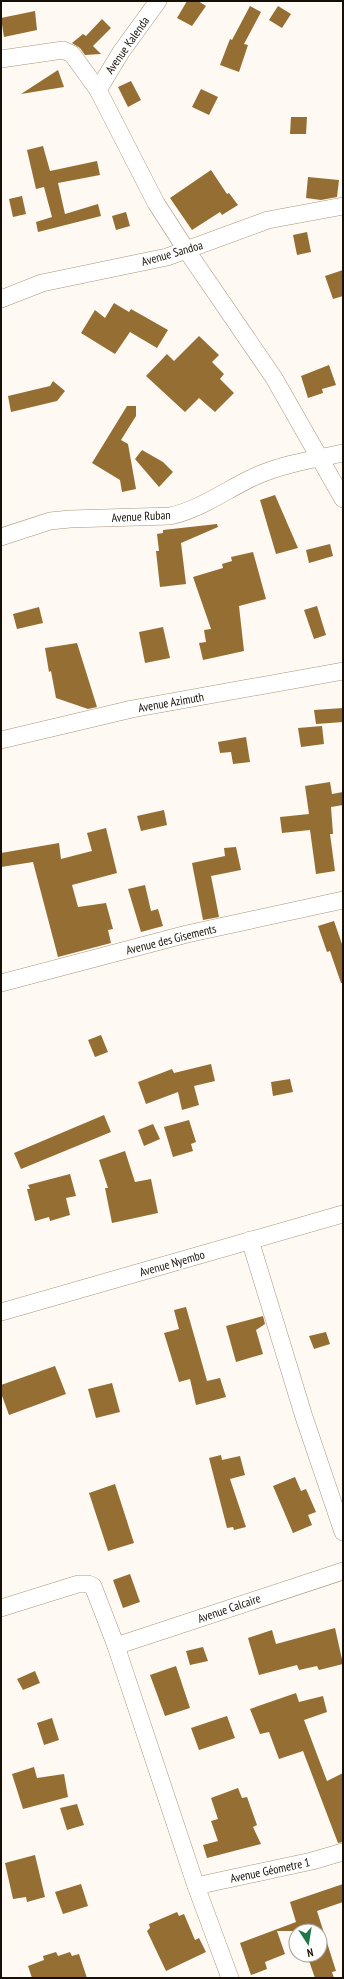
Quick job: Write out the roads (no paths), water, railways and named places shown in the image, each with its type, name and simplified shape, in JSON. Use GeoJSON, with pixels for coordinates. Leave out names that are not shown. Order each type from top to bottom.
{"type":"FeatureCollection","features":[{"type":"Feature","properties":{"kind":"street","name":"Avenue Kalenda"},"geometry":{"type":"LineString","coordinates":[[98,90],[121,52],[158,1]]}},
{"type":"Feature","properties":{"kind":"street"},"geometry":{"type":"LineString","coordinates":[[1,59],[68,50],[72,54],[98,90],[156,203],[274,378],[343,499]]}},
{"type":"Feature","properties":{"kind":"street","name":"Avenue Sandoa"},"geometry":{"type":"LineString","coordinates":[[1,299],[42,283],[167,257],[187,251],[268,220],[343,206]]}},
{"type":"Feature","properties":{"kind":"street","name":"Avenue Ruban"},"geometry":{"type":"LineString","coordinates":[[1,537],[50,521],[163,516],[186,513],[200,507],[258,475],[343,453]]}},
{"type":"Feature","properties":{"kind":"street","name":"Avenue Azimuth"},"geometry":{"type":"LineString","coordinates":[[1,740],[132,709],[343,670]]}},
{"type":"Feature","properties":{"kind":"street","name":"Avenue des Gisements"},"geometry":{"type":"LineString","coordinates":[[1,983],[187,934],[343,900]]}},
{"type":"Feature","properties":{"kind":"street","name":"Avenue Nyembo"},"geometry":{"type":"LineString","coordinates":[[1,1312],[343,1214]]}},
{"type":"Feature","properties":{"kind":"street"},"geometry":{"type":"LineString","coordinates":[[250,1240],[304,1417],[343,1532]]}},
{"type":"Feature","properties":{"kind":"street","name":"Avenue Calcaire"},"geometry":{"type":"LineString","coordinates":[[116,1646],[343,1571]]}},
{"type":"Feature","properties":{"kind":"street"},"geometry":{"type":"LineString","coordinates":[[1,1608],[66,1587],[88,1584],[93,1586],[116,1646],[196,1886],[230,1978]]}},
{"type":"Feature","properties":{"kind":"street","name":"Avenue Géometre 1"},"geometry":{"type":"LineString","coordinates":[[196,1886],[312,1861],[343,1852]]}}]}
